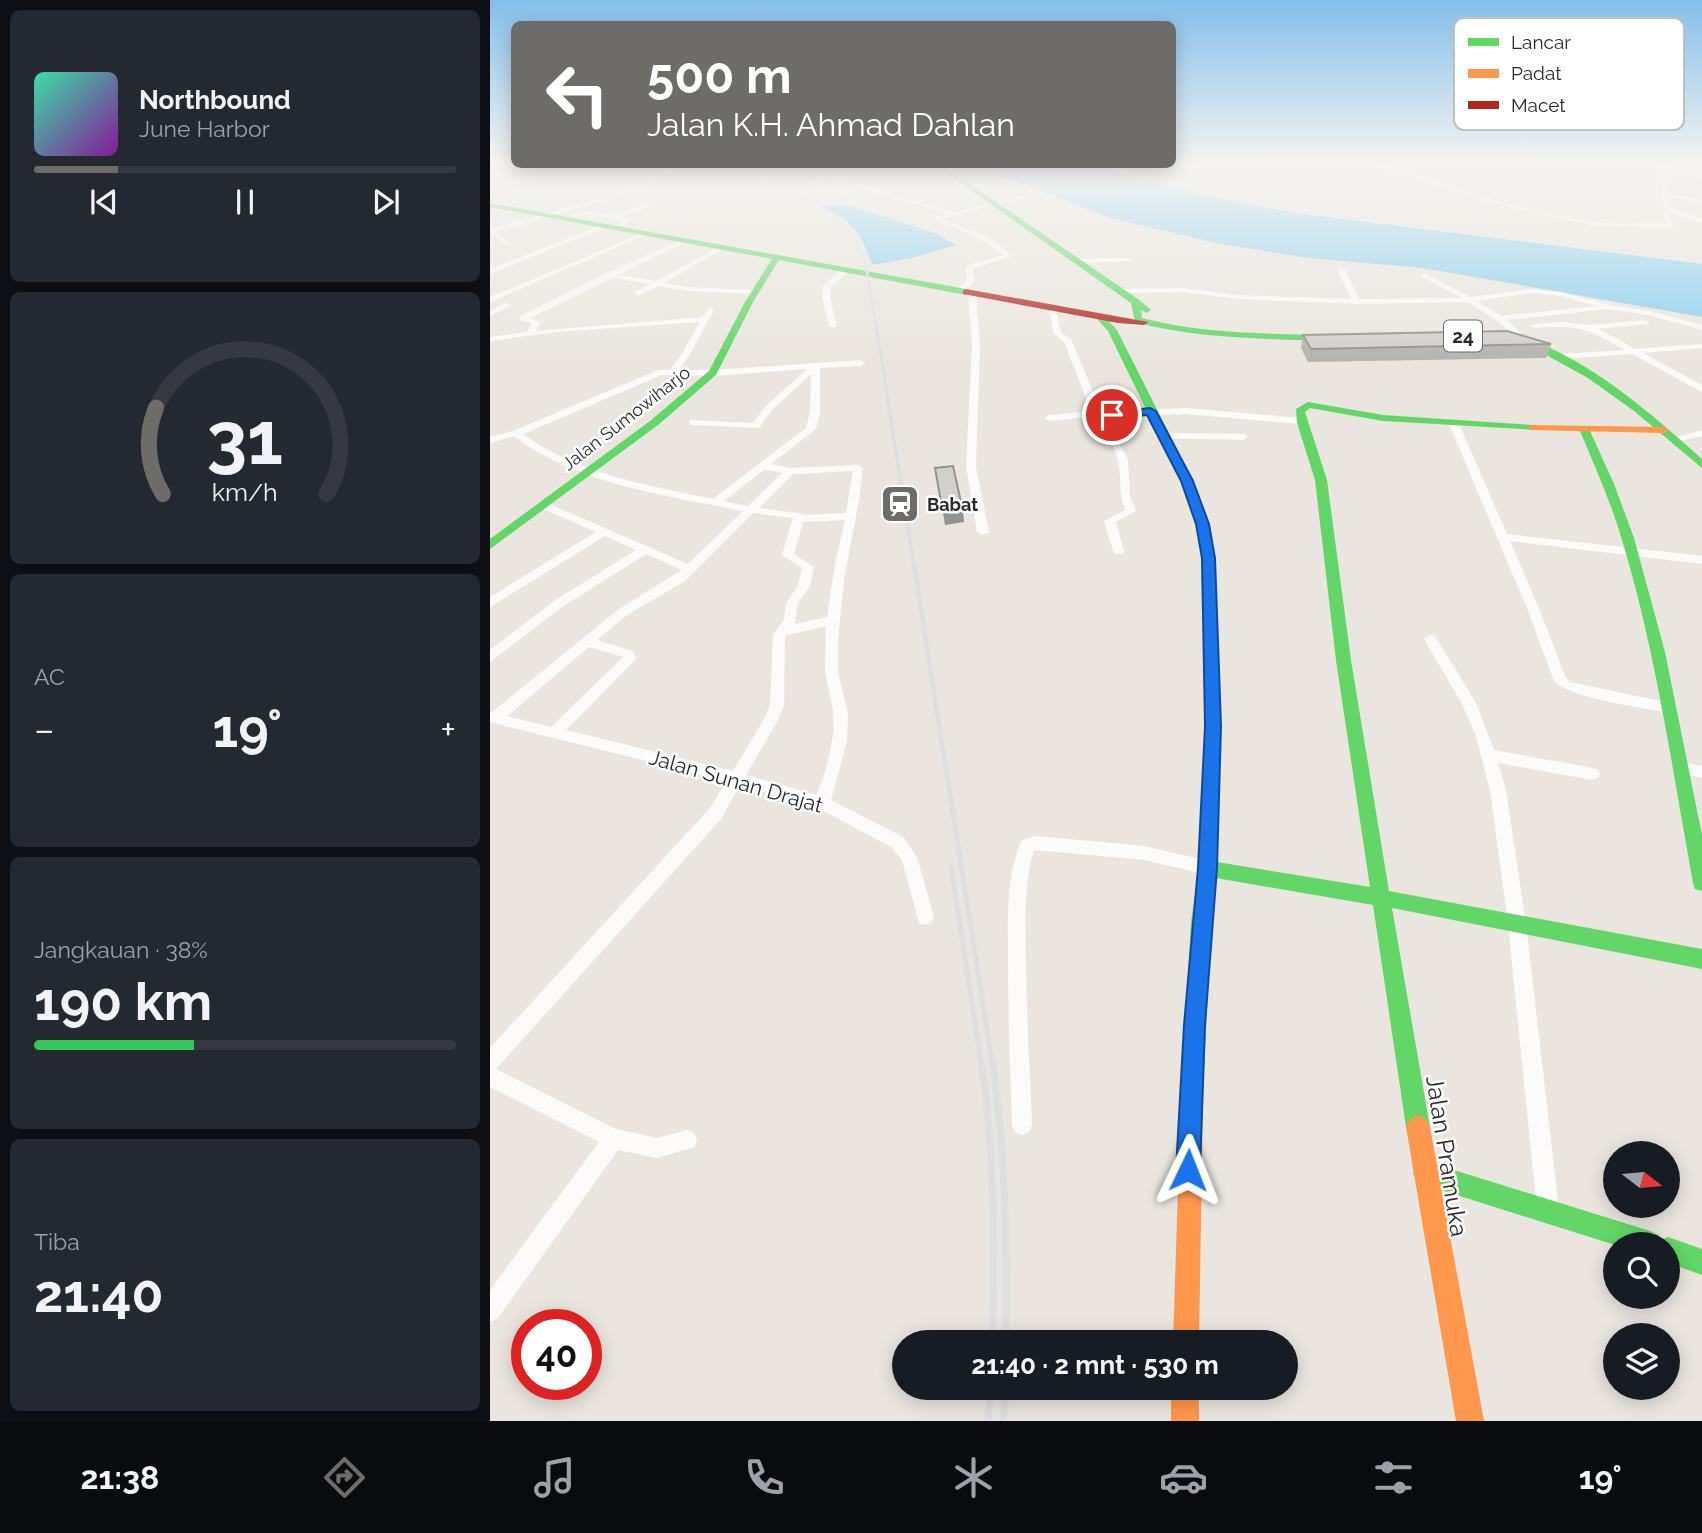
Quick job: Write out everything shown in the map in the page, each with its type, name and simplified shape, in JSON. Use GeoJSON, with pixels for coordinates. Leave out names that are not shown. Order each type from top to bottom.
{"type":"FeatureCollection","features":[{"type":"Feature","properties":{"kind":"main road"},"geometry":{"type":"LineString","coordinates":[[636,231],[1099,316],[1143,314]]}},
{"type":"Feature","properties":{"kind":"main road"},"geometry":{"type":"LineString","coordinates":[[1034,231],[1120,291],[1143,314],[1182,330],[1276,338],[1349,339]]}},
{"type":"Feature","properties":{"kind":"main road","name":"Jalan Sumowiharjo"},"geometry":{"type":"LineString","coordinates":[[490,545],[654,423],[713,373],[776,258]]}},
{"type":"Feature","properties":{"kind":"main road"},"geometry":{"type":"LineString","coordinates":[[1099,316],[1112,330],[1187,481],[1203,524],[1208,558],[1213,726],[1208,868],[1201,922],[1191,1105],[1186,1330]]}},
{"type":"Feature","properties":{"kind":"main road","name":"24"},"geometry":{"type":"LineString","coordinates":[[1494,335],[1538,344],[1561,357],[1670,435],[1702,465]]}},
{"type":"Feature","properties":{"kind":"main road"},"geometry":{"type":"LineString","coordinates":[[1300,421],[1300,411],[1308,405],[1383,418],[1454,424],[1670,435]]}},
{"type":"Feature","properties":{"kind":"main road","name":"Jalan Pramuka"},"geometry":{"type":"LineString","coordinates":[[1300,421],[1324,485],[1322,504],[1342,664],[1383,898],[1425,1173],[1470,1421]]}},
{"type":"Feature","properties":{"kind":"main road"},"geometry":{"type":"LineString","coordinates":[[1585,431],[1598,457],[1647,601],[1702,883]]}},
{"type":"Feature","properties":{"kind":"main road"},"geometry":{"type":"LineString","coordinates":[[1208,868],[1383,898],[1702,959]]}},
{"type":"Feature","properties":{"kind":"main road"},"geometry":{"type":"LineString","coordinates":[[1425,1173],[1614,1232]]}},
{"type":"Feature","properties":{"kind":"main road"},"geometry":{"type":"LineString","coordinates":[[1680,1254],[1702,1262]]}},
{"type":"Feature","properties":{"kind":"main road"},"geometry":{"type":"LineString","coordinates":[[1185,1400],[1185,1421]]}},
{"type":"Feature","properties":{"kind":"street"},"geometry":{"type":"LineString","coordinates":[[492,231],[508,244]]}},
{"type":"Feature","properties":{"kind":"street"},"geometry":{"type":"LineString","coordinates":[[490,272],[593,231]]}},
{"type":"Feature","properties":{"kind":"street"},"geometry":{"type":"LineString","coordinates":[[965,231],[988,241],[1008,256],[969,268],[971,280],[966,292],[976,346],[971,466],[983,532]]}},
{"type":"Feature","properties":{"kind":"street"},"geometry":{"type":"LineString","coordinates":[[490,300],[645,234]]}},
{"type":"Feature","properties":{"kind":"street"},"geometry":{"type":"LineString","coordinates":[[530,333],[537,322],[523,318],[608,275],[684,241]]}},
{"type":"Feature","properties":{"kind":"street"},"geometry":{"type":"LineString","coordinates":[[638,293],[721,248]]}},
{"type":"Feature","properties":{"kind":"street"},"geometry":{"type":"LineString","coordinates":[[1077,261],[1131,260]]}},
{"type":"Feature","properties":{"kind":"street"},"geometry":{"type":"LineString","coordinates":[[1341,269],[1356,302]]}},
{"type":"Feature","properties":{"kind":"street"},"geometry":{"type":"LineString","coordinates":[[833,326],[825,297],[827,286],[846,270]]}},
{"type":"Feature","properties":{"kind":"street"},"geometry":{"type":"LineString","coordinates":[[608,275],[688,289],[755,292]]}},
{"type":"Feature","properties":{"kind":"street"},"geometry":{"type":"LineString","coordinates":[[1424,275],[1468,298],[1498,318],[1523,340]]}},
{"type":"Feature","properties":{"kind":"street"},"geometry":{"type":"LineString","coordinates":[[1120,291],[1184,290],[1237,297],[1356,302],[1468,298],[1532,291],[1562,294],[1702,328]]}},
{"type":"Feature","properties":{"kind":"street"},"geometry":{"type":"LineString","coordinates":[[1390,291],[1399,302]]}},
{"type":"Feature","properties":{"kind":"street"},"geometry":{"type":"LineString","coordinates":[[490,314],[508,305]]}},
{"type":"Feature","properties":{"kind":"street"},"geometry":{"type":"LineString","coordinates":[[1498,318],[1608,307]]}},
{"type":"Feature","properties":{"kind":"street"},"geometry":{"type":"LineString","coordinates":[[1052,308],[1057,333],[1068,341],[1099,415],[1123,460],[1125,496],[1131,506],[1130,514],[1110,521],[1118,552]]}},
{"type":"Feature","properties":{"kind":"street"},"geometry":{"type":"LineString","coordinates":[[672,373],[685,356],[710,310]]}},
{"type":"Feature","properties":{"kind":"street"},"geometry":{"type":"LineString","coordinates":[[490,339],[530,333],[705,319]]}},
{"type":"Feature","properties":{"kind":"street"},"geometry":{"type":"LineString","coordinates":[[1535,326],[1563,324],[1590,327],[1645,322]]}},
{"type":"Feature","properties":{"kind":"street"},"geometry":{"type":"LineString","coordinates":[[1590,327],[1702,388]]}},
{"type":"Feature","properties":{"kind":"street"},"geometry":{"type":"LineString","coordinates":[[1561,357],[1702,346]]}},
{"type":"Feature","properties":{"kind":"street"},"geometry":{"type":"LineString","coordinates":[[490,440],[516,433],[659,373],[713,373],[861,363]]}},
{"type":"Feature","properties":{"kind":"street"},"geometry":{"type":"LineString","coordinates":[[692,422],[756,426],[769,408],[816,366]]}},
{"type":"Feature","properties":{"kind":"street"},"geometry":{"type":"LineString","coordinates":[[717,501],[811,429],[815,412],[816,366]]}},
{"type":"Feature","properties":{"kind":"street"},"geometry":{"type":"LineString","coordinates":[[1049,418],[1186,411],[1300,421]]}},
{"type":"Feature","properties":{"kind":"street"},"geometry":{"type":"LineString","coordinates":[[1454,424],[1533,608],[1559,678],[1565,685],[1670,708]]}},
{"type":"Feature","properties":{"kind":"street"},"geometry":{"type":"LineString","coordinates":[[516,433],[555,456],[639,487],[752,510],[797,515],[799,519]]}},
{"type":"Feature","properties":{"kind":"street"},"geometry":{"type":"LineString","coordinates":[[1670,435],[1702,433]]}},
{"type":"Feature","properties":{"kind":"street"},"geometry":{"type":"LineString","coordinates":[[1164,436],[1243,437]]}},
{"type":"Feature","properties":{"kind":"street"},"geometry":{"type":"LineString","coordinates":[[763,466],[790,471],[858,468],[837,578],[834,620],[833,682],[840,703],[841,721],[835,768],[822,803]]}},
{"type":"Feature","properties":{"kind":"street"},"geometry":{"type":"LineString","coordinates":[[493,717],[631,606],[681,578],[790,471]]}},
{"type":"Feature","properties":{"kind":"street"},"geometry":{"type":"LineString","coordinates":[[545,506],[643,551],[690,569]]}},
{"type":"Feature","properties":{"kind":"street"},"geometry":{"type":"LineString","coordinates":[[799,519],[850,516]]}},
{"type":"Feature","properties":{"kind":"street"},"geometry":{"type":"LineString","coordinates":[[490,1062],[669,868],[715,814],[770,722],[777,705],[781,631],[790,621],[792,603],[804,586],[808,567],[789,558],[788,554],[799,519]]}},
{"type":"Feature","properties":{"kind":"street"},"geometry":{"type":"LineString","coordinates":[[490,603],[604,532]]}},
{"type":"Feature","properties":{"kind":"street"},"geometry":{"type":"LineString","coordinates":[[1502,537],[1702,560]]}},
{"type":"Feature","properties":{"kind":"street"},"geometry":{"type":"LineString","coordinates":[[490,657],[558,604],[643,551]]}},
{"type":"Feature","properties":{"kind":"street"},"geometry":{"type":"LineString","coordinates":[[781,631],[834,620]]}},
{"type":"Feature","properties":{"kind":"street"},"geometry":{"type":"LineString","coordinates":[[1430,639],[1469,703],[1498,790],[1517,924],[1548,1210]]}},
{"type":"Feature","properties":{"kind":"street"},"geometry":{"type":"LineString","coordinates":[[555,732],[630,658],[627,654],[586,641]]}},
{"type":"Feature","properties":{"kind":"street","name":"Jalan Sunan Drajat"},"geometry":{"type":"LineString","coordinates":[[493,717],[737,778],[822,803],[897,842],[909,858],[925,917]]}},
{"type":"Feature","properties":{"kind":"street"},"geometry":{"type":"LineString","coordinates":[[1488,755],[1593,774]]}},
{"type":"Feature","properties":{"kind":"street"},"geometry":{"type":"LineString","coordinates":[[1680,768],[1702,772]]}},
{"type":"Feature","properties":{"kind":"street"},"geometry":{"type":"LineString","coordinates":[[1022,1125],[1017,922],[1020,872],[1028,845],[1036,843],[1109,847],[1179,859],[1208,868]]}},
{"type":"Feature","properties":{"kind":"street"},"geometry":{"type":"LineString","coordinates":[[490,1077],[614,1139],[657,1148],[687,1140]]}},
{"type":"Feature","properties":{"kind":"street"},"geometry":{"type":"LineString","coordinates":[[490,1310],[614,1139]]}},
{"type":"Feature","properties":{"kind":"water"},"geometry":{"type":"Polygon","coordinates":[[[856,231],[929,231],[956,245],[912,258],[872,265],[856,231]]]}},
{"type":"Feature","properties":{"kind":"water"},"geometry":{"type":"Polygon","coordinates":[[[1166,231],[1441,231],[1702,264],[1702,317],[1423,268],[1308,258],[1216,243],[1166,231]]]}},
{"type":"Feature","properties":{"kind":"building"},"geometry":{"type":"Polygon","coordinates":[[[1507,331],[1551,344],[1311,349],[1303,335],[1507,331]]]}},
{"type":"Feature","properties":{"kind":"building"},"geometry":{"type":"Polygon","coordinates":[[[953,466],[963,511],[943,513],[935,468],[953,466]]]}},
{"type":"Feature","properties":{"kind":"railway"},"geometry":{"type":"LineString","coordinates":[[848,231],[859,246],[867,267]]}},
{"type":"Feature","properties":{"kind":"railway"},"geometry":{"type":"LineString","coordinates":[[866,265],[888,398]]}},
{"type":"Feature","properties":{"kind":"railway"},"geometry":{"type":"LineString","coordinates":[[887,396],[914,566]]}},
{"type":"Feature","properties":{"kind":"railway"},"geometry":{"type":"LineString","coordinates":[[914,564],[948,783]]}},
{"type":"Feature","properties":{"kind":"railway"},"geometry":{"type":"LineString","coordinates":[[948,781],[992,1062]]}},
{"type":"Feature","properties":{"kind":"railway"},"geometry":{"type":"LineString","coordinates":[[951,867],[981,1062]]}},
{"type":"Feature","properties":{"kind":"railway"},"geometry":{"type":"LineString","coordinates":[[981,1060],[993,1201],[992,1330]]}},
{"type":"Feature","properties":{"kind":"railway"},"geometry":{"type":"LineString","coordinates":[[992,1060],[1005,1201],[1006,1330]]}},
{"type":"Feature","properties":{"kind":"railway"},"geometry":{"type":"LineString","coordinates":[[988,1421],[990,1400]]}},
{"type":"Feature","properties":{"kind":"railway"},"geometry":{"type":"LineString","coordinates":[[1003,1421],[1005,1400]]}},
{"type":"Feature","properties":{"kind":"traffic: fast"},"geometry":{"type":"LineString","coordinates":[[634,231],[966,292]]}},
{"type":"Feature","properties":{"kind":"traffic: fast"},"geometry":{"type":"LineString","coordinates":[[1034,231],[1147,310]]}},
{"type":"Feature","properties":{"kind":"traffic: fast"},"geometry":{"type":"LineString","coordinates":[[490,545],[654,423],[713,373],[749,302],[776,258]]}},
{"type":"Feature","properties":{"kind":"traffic: fast"},"geometry":{"type":"LineString","coordinates":[[1135,301],[1138,320],[1168,328],[1338,339]]}},
{"type":"Feature","properties":{"kind":"traffic: fast"},"geometry":{"type":"LineString","coordinates":[[1099,316],[1112,330],[1187,481],[1203,524],[1208,558],[1213,726],[1208,868],[1201,922],[1192,1097]]}},
{"type":"Feature","properties":{"kind":"traffic: fast"},"geometry":{"type":"LineString","coordinates":[[1516,338],[1592,376],[1638,409],[1702,465]]}},
{"type":"Feature","properties":{"kind":"traffic: fast"},"geometry":{"type":"LineString","coordinates":[[1418,1127],[1343,660],[1321,480],[1300,411],[1308,405],[1383,418],[1533,428]]}},
{"type":"Feature","properties":{"kind":"traffic: fast"},"geometry":{"type":"LineString","coordinates":[[1585,431],[1628,538],[1644,595],[1670,711],[1702,883]]}},
{"type":"Feature","properties":{"kind":"traffic: fast"},"geometry":{"type":"LineString","coordinates":[[1208,868],[1383,898],[1702,959]]}},
{"type":"Feature","properties":{"kind":"traffic: fast"},"geometry":{"type":"LineString","coordinates":[[1425,1173],[1612,1232]]}},
{"type":"Feature","properties":{"kind":"traffic: fast"},"geometry":{"type":"LineString","coordinates":[[1680,1254],[1702,1262]]}},
{"type":"Feature","properties":{"kind":"traffic: slow"},"geometry":{"type":"LineString","coordinates":[[1533,428],[1664,430]]}},
{"type":"Feature","properties":{"kind":"traffic: slow"},"geometry":{"type":"LineString","coordinates":[[1186,1330],[1192,1097]]}},
{"type":"Feature","properties":{"kind":"traffic: slow"},"geometry":{"type":"LineString","coordinates":[[1418,1127],[1470,1421]]}},
{"type":"Feature","properties":{"kind":"traffic: slow"},"geometry":{"type":"LineString","coordinates":[[1185,1400],[1185,1421]]}},
{"type":"Feature","properties":{"kind":"traffic: jam"},"geometry":{"type":"LineString","coordinates":[[966,292],[1118,320],[1144,322]]}},
{"type":"Feature","properties":{"kind":"place","name":"Babat"},"geometry":{"type":"Point","coordinates":[900,504]}},
{"type":"Feature","properties":{"kind":"route"},"geometry":{"type":"LineString","coordinates":[[1112,415],[1150,411],[1187,481],[1203,524],[1208,558],[1213,726],[1208,868],[1201,922],[1188,1170]]}}]}
